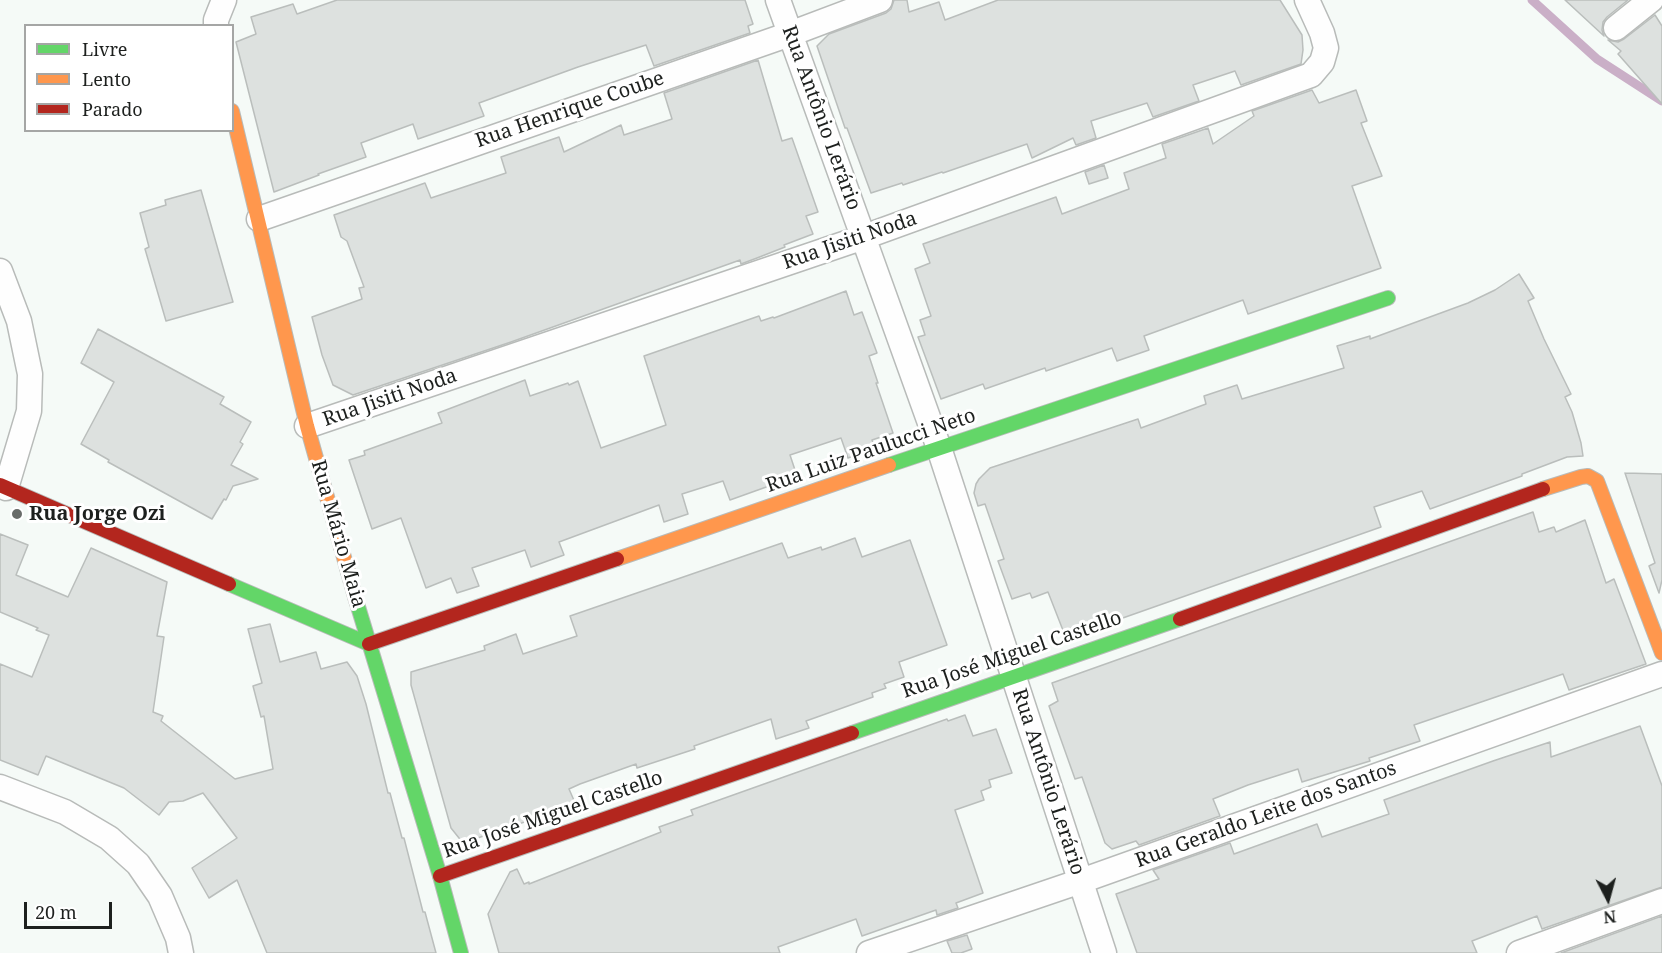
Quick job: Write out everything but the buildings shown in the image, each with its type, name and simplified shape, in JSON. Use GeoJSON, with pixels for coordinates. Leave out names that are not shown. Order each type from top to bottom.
{"type":"FeatureCollection","features":[{"type":"Feature","properties":{"kind":"street"},"geometry":{"type":"LineString","coordinates":[[216,24],[224,0]]}},
{"type":"Feature","properties":{"kind":"street","name":"Rua Antônio Lerário"},"geometry":{"type":"LineString","coordinates":[[778,0],[939,448],[1104,953]]}},
{"type":"Feature","properties":{"kind":"street","name":"Rua Henrique Coube"},"geometry":{"type":"LineString","coordinates":[[259,219],[790,34],[880,0]]}},
{"type":"Feature","properties":{"kind":"street","name":"Rua Jisiti Noda"},"geometry":{"type":"LineString","coordinates":[[307,426],[864,237],[1311,75],[1322,62],[1326,48],[1322,33],[1307,0]]}},
{"type":"Feature","properties":{"kind":"street"},"geometry":{"type":"LineString","coordinates":[[1616,28],[1651,0]]}},
{"type":"Feature","properties":{"kind":"street","name":"Rua Mário Maia"},"geometry":{"type":"LineString","coordinates":[[234,119],[307,426],[461,953]]}},
{"type":"Feature","properties":{"kind":"street"},"geometry":{"type":"LineString","coordinates":[[0,271],[19,321],[30,374],[29,411],[3,486],[369,644]]}},
{"type":"Feature","properties":{"kind":"street","name":"Rua Luiz Paulucci Neto"},"geometry":{"type":"LineString","coordinates":[[369,644],[939,448],[1388,298]]}},
{"type":"Feature","properties":{"kind":"street","name":"Rua José Miguel Castello"},"geometry":{"type":"LineString","coordinates":[[440,876],[1012,675],[1216,606],[1557,484],[1588,476],[1597,481],[1662,653]]}},
{"type":"Feature","properties":{"kind":"street","name":"Rua Geraldo Leite dos Santos"},"geometry":{"type":"LineString","coordinates":[[869,953],[1081,881],[1662,674]]}},
{"type":"Feature","properties":{"kind":"street"},"geometry":{"type":"LineString","coordinates":[[0,787],[65,812],[117,844],[138,864],[160,896],[178,938],[181,953]]}},
{"type":"Feature","properties":{"kind":"street"},"geometry":{"type":"LineString","coordinates":[[1519,953],[1662,901]]}},
{"type":"Feature","properties":{"kind":"waterway"},"geometry":{"type":"LineString","coordinates":[[1532,0],[1597,59],[1662,101]]}},
{"type":"Feature","properties":{"kind":"traffic: fast"},"geometry":{"type":"LineString","coordinates":[[889,465],[1388,298]]}},
{"type":"Feature","properties":{"kind":"traffic: fast"},"geometry":{"type":"LineString","coordinates":[[229,584],[369,644]]}},
{"type":"Feature","properties":{"kind":"traffic: fast"},"geometry":{"type":"LineString","coordinates":[[356,600],[440,876],[461,953]]}},
{"type":"Feature","properties":{"kind":"traffic: fast"},"geometry":{"type":"LineString","coordinates":[[852,733],[1180,619]]}},
{"type":"Feature","properties":{"kind":"traffic: slow"},"geometry":{"type":"LineString","coordinates":[[234,119],[307,426],[356,600]]}},
{"type":"Feature","properties":{"kind":"traffic: slow"},"geometry":{"type":"LineString","coordinates":[[617,559],[889,465]]}},
{"type":"Feature","properties":{"kind":"traffic: slow"},"geometry":{"type":"LineString","coordinates":[[1543,489],[1581,477],[1588,476],[1597,481],[1662,653]]}},
{"type":"Feature","properties":{"kind":"traffic: jam"},"geometry":{"type":"LineString","coordinates":[[0,485],[229,584]]}},
{"type":"Feature","properties":{"kind":"traffic: jam"},"geometry":{"type":"LineString","coordinates":[[1180,619],[1543,489]]}},
{"type":"Feature","properties":{"kind":"traffic: jam"},"geometry":{"type":"LineString","coordinates":[[369,644],[617,559]]}},
{"type":"Feature","properties":{"kind":"traffic: jam"},"geometry":{"type":"LineString","coordinates":[[440,876],[852,733]]}},
{"type":"Feature","properties":{"kind":"place","name":"Rua Jorge Ozi"},"geometry":{"type":"Point","coordinates":[17,514]}}]}
